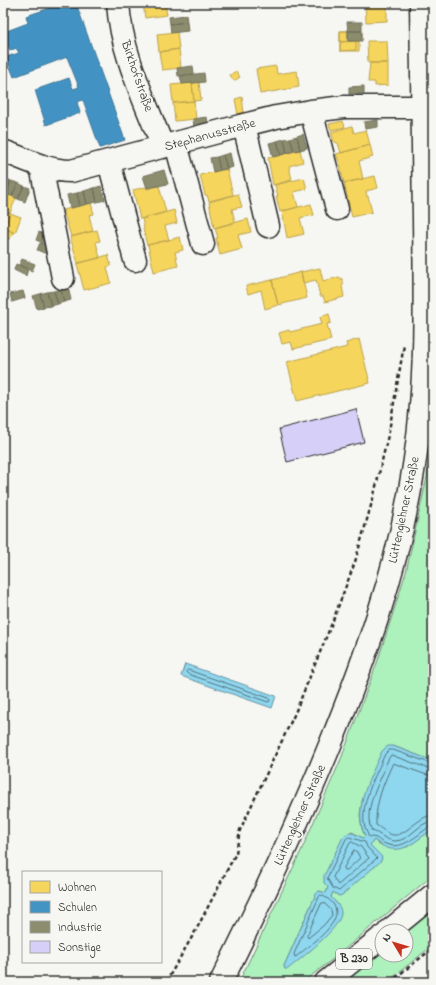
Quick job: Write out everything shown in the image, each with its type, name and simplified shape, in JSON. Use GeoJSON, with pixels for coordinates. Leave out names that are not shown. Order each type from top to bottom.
{"type":"FeatureCollection","features":[{"type":"Feature","properties":{"kind":"street","name":"Birkhofstraße"},"geometry":{"type":"LineString","coordinates":[[118,3],[126,48],[169,146],[203,244]]}},
{"type":"Feature","properties":{"kind":"street","name":"Lüttenglehner Straße"},"geometry":{"type":"LineString","coordinates":[[221,982],[285,851],[341,720],[378,618],[399,540],[413,473],[421,409],[426,320],[428,107],[421,3]]}},
{"type":"Feature","properties":{"kind":"street","name":"Stephanusstraße"},"geometry":{"type":"LineString","coordinates":[[3,151],[41,166],[60,171],[71,171],[244,125],[311,111],[344,108],[428,107]]}},
{"type":"Feature","properties":{"kind":"street"},"geometry":{"type":"LineString","coordinates":[[311,111],[337,209]]}},
{"type":"Feature","properties":{"kind":"street"},"geometry":{"type":"LineString","coordinates":[[244,125],[268,226]]}},
{"type":"Feature","properties":{"kind":"street"},"geometry":{"type":"LineString","coordinates":[[109,162],[135,260]]}},
{"type":"Feature","properties":{"kind":"street"},"geometry":{"type":"LineString","coordinates":[[41,166],[63,278]]}},
{"type":"Feature","properties":{"kind":"street"},"geometry":{"type":"LineString","coordinates":[[399,923],[433,895]]}},
{"type":"Feature","properties":{"kind":"street","name":"B 230"},"geometry":{"type":"LineString","coordinates":[[326,982],[374,943]]}},
{"type":"Feature","properties":{"kind":"path"},"geometry":{"type":"LineString","coordinates":[[166,982],[196,930],[236,853],[240,830],[294,714],[332,623],[355,562],[374,495],[389,431],[397,379],[406,340]]}},
{"type":"Feature","properties":{"kind":"path"},"geometry":{"type":"LineString","coordinates":[[390,982],[433,948]]}},
{"type":"Feature","properties":{"kind":"green space"},"geometry":{"type":"Polygon","coordinates":[[[433,431],[433,761],[393,746],[362,801],[360,815],[362,829],[365,836],[363,838],[352,832],[348,833],[326,893],[319,891],[316,894],[284,966],[285,969],[339,906],[331,897],[333,892],[339,896],[382,857],[370,845],[374,840],[379,845],[407,847],[433,829],[433,875],[333,959],[303,982],[239,982],[301,851],[341,759],[377,663],[406,572],[427,477],[433,431]]]}},
{"type":"Feature","properties":{"kind":"green space"},"geometry":{"type":"Polygon","coordinates":[[[433,909],[433,945],[414,960],[414,924],[433,909]]]}},
{"type":"Feature","properties":{"kind":"green space"},"geometry":{"type":"Polygon","coordinates":[[[374,958],[374,963],[411,963],[387,982],[344,982],[374,958]]]}},
{"type":"Feature","properties":{"kind":"water"},"geometry":{"type":"Polygon","coordinates":[[[185,664],[276,696],[272,708],[181,676],[185,664]]]}},
{"type":"Feature","properties":{"kind":"water"},"geometry":{"type":"Polygon","coordinates":[[[388,746],[393,746],[433,761],[433,829],[404,848],[390,849],[374,840],[370,845],[382,857],[381,861],[342,895],[339,896],[333,892],[331,897],[339,906],[341,911],[339,919],[334,927],[319,943],[288,969],[285,969],[284,966],[316,894],[319,891],[326,893],[328,887],[324,883],[324,876],[343,837],[350,833],[363,838],[365,836],[361,814],[364,792],[382,751],[388,746]]]}},
{"type":"Feature","properties":{"kind":"building: Wohnen"},"geometry":{"type":"Polygon","coordinates":[[[143,3],[165,3],[167,15],[145,18],[143,3]]]}},
{"type":"Feature","properties":{"kind":"building: Wohnen"},"geometry":{"type":"Polygon","coordinates":[[[365,3],[387,3],[387,21],[366,22],[365,3]]]}},
{"type":"Feature","properties":{"kind":"building: Wohnen"},"geometry":{"type":"Polygon","coordinates":[[[340,31],[348,31],[348,41],[340,42],[340,31]]]}},
{"type":"Feature","properties":{"kind":"building: Wohnen"},"geometry":{"type":"Polygon","coordinates":[[[340,31],[348,31],[348,41],[359,41],[359,51],[340,51],[340,31]]]}},
{"type":"Feature","properties":{"kind":"building: Wohnen"},"geometry":{"type":"Polygon","coordinates":[[[348,31],[362,31],[362,40],[348,41],[348,31]]]}},
{"type":"Feature","properties":{"kind":"building: Wohnen"},"geometry":{"type":"Polygon","coordinates":[[[177,32],[179,49],[159,52],[157,34],[177,32]]]}},
{"type":"Feature","properties":{"kind":"building: Wohnen"},"geometry":{"type":"Polygon","coordinates":[[[356,41],[356,50],[340,51],[340,42],[356,41]]]}},
{"type":"Feature","properties":{"kind":"building: Wohnen"},"geometry":{"type":"Polygon","coordinates":[[[367,41],[387,41],[388,63],[368,63],[367,41]]]}},
{"type":"Feature","properties":{"kind":"building: Wohnen"},"geometry":{"type":"Polygon","coordinates":[[[179,49],[181,68],[162,70],[159,52],[179,49]]]}},
{"type":"Feature","properties":{"kind":"building: Wohnen"},"geometry":{"type":"Polygon","coordinates":[[[370,63],[388,63],[388,85],[375,86],[375,82],[368,82],[370,63]]]}},
{"type":"Feature","properties":{"kind":"building: Wohnen"},"geometry":{"type":"Polygon","coordinates":[[[276,66],[277,74],[297,71],[299,87],[260,94],[256,69],[276,66]]]}},
{"type":"Feature","properties":{"kind":"building: Wohnen"},"geometry":{"type":"Polygon","coordinates":[[[236,71],[240,77],[234,81],[230,75],[236,71]]]}},
{"type":"Feature","properties":{"kind":"building: Wohnen"},"geometry":{"type":"Polygon","coordinates":[[[199,82],[201,100],[194,101],[192,83],[199,82]]]}},
{"type":"Feature","properties":{"kind":"building: Wohnen"},"geometry":{"type":"Polygon","coordinates":[[[192,83],[194,101],[173,103],[171,85],[192,83]]]}},
{"type":"Feature","properties":{"kind":"building: Wohnen"},"geometry":{"type":"Polygon","coordinates":[[[242,97],[244,114],[238,115],[235,99],[242,97]]]}},
{"type":"Feature","properties":{"kind":"building: Wohnen"},"geometry":{"type":"Polygon","coordinates":[[[194,101],[196,119],[175,121],[173,103],[194,101]]]}},
{"type":"Feature","properties":{"kind":"building: Wohnen"},"geometry":{"type":"Polygon","coordinates":[[[343,121],[345,127],[331,130],[329,124],[343,121]]]}},
{"type":"Feature","properties":{"kind":"building: Wohnen"},"geometry":{"type":"Polygon","coordinates":[[[352,126],[354,133],[366,130],[370,145],[341,153],[338,143],[334,142],[331,132],[352,126]]]}},
{"type":"Feature","properties":{"kind":"building: Wohnen"},"geometry":{"type":"Polygon","coordinates":[[[370,145],[373,157],[359,161],[363,179],[344,183],[341,167],[336,154],[370,145]]]}},
{"type":"Feature","properties":{"kind":"building: Wohnen"},"geometry":{"type":"Polygon","coordinates":[[[300,150],[303,162],[289,166],[292,180],[273,185],[268,158],[300,150]]]}},
{"type":"Feature","properties":{"kind":"building: Wohnen"},"geometry":{"type":"Polygon","coordinates":[[[227,169],[233,195],[209,201],[207,195],[205,195],[200,175],[227,169]]]}},
{"type":"Feature","properties":{"kind":"building: Wohnen"},"geometry":{"type":"Polygon","coordinates":[[[375,176],[378,188],[366,191],[372,212],[352,217],[344,183],[375,176]]]}},
{"type":"Feature","properties":{"kind":"building: Wohnen"},"geometry":{"type":"Polygon","coordinates":[[[304,178],[307,189],[294,192],[298,207],[280,212],[275,185],[304,178]]]}},
{"type":"Feature","properties":{"kind":"building: Wohnen"},"geometry":{"type":"Polygon","coordinates":[[[159,186],[166,212],[140,219],[133,190],[159,186]]]}},
{"type":"Feature","properties":{"kind":"building: Wohnen"},"geometry":{"type":"Polygon","coordinates":[[[3,193],[16,198],[10,213],[3,210],[3,193]]]}},
{"type":"Feature","properties":{"kind":"building: Wohnen"},"geometry":{"type":"Polygon","coordinates":[[[238,194],[242,207],[232,209],[235,222],[214,228],[209,202],[238,194]]]}},
{"type":"Feature","properties":{"kind":"building: Wohnen"},"geometry":{"type":"Polygon","coordinates":[[[91,203],[94,214],[89,215],[93,231],[71,237],[63,210],[91,203]]]}},
{"type":"Feature","properties":{"kind":"building: Wohnen"},"geometry":{"type":"Polygon","coordinates":[[[311,204],[314,215],[300,218],[304,234],[287,238],[282,211],[311,204]]]}},
{"type":"Feature","properties":{"kind":"building: Wohnen"},"geometry":{"type":"Polygon","coordinates":[[[3,210],[10,213],[5,228],[3,228],[3,210]]]}},
{"type":"Feature","properties":{"kind":"building: Wohnen"},"geometry":{"type":"Polygon","coordinates":[[[174,210],[177,223],[165,226],[169,240],[147,245],[142,219],[174,210]]]}},
{"type":"Feature","properties":{"kind":"building: Wohnen"},"geometry":{"type":"Polygon","coordinates":[[[10,213],[21,217],[15,233],[5,228],[10,213]]]}},
{"type":"Feature","properties":{"kind":"building: Wohnen"},"geometry":{"type":"Polygon","coordinates":[[[248,219],[251,232],[238,235],[242,249],[220,255],[215,228],[248,219]]]}},
{"type":"Feature","properties":{"kind":"building: Wohnen"},"geometry":{"type":"Polygon","coordinates":[[[3,228],[13,232],[10,239],[3,237],[3,228]]]}},
{"type":"Feature","properties":{"kind":"building: Wohnen"},"geometry":{"type":"Polygon","coordinates":[[[97,230],[100,241],[96,242],[100,258],[78,263],[70,237],[97,230]]]}},
{"type":"Feature","properties":{"kind":"building: Wohnen"},"geometry":{"type":"Polygon","coordinates":[[[180,237],[183,250],[175,252],[178,266],[154,272],[148,245],[180,237]]]}},
{"type":"Feature","properties":{"kind":"building: Wohnen"},"geometry":{"type":"Polygon","coordinates":[[[108,255],[111,266],[107,267],[111,283],[84,290],[77,264],[108,255]]]}},
{"type":"Feature","properties":{"kind":"building: Wohnen"},"geometry":{"type":"Polygon","coordinates":[[[320,268],[323,281],[339,277],[342,279],[344,284],[342,286],[344,297],[325,302],[323,296],[320,296],[316,280],[303,283],[301,272],[320,268]]]}},
{"type":"Feature","properties":{"kind":"building: Wohnen"},"geometry":{"type":"Polygon","coordinates":[[[301,272],[307,298],[278,305],[272,280],[301,272]]]}},
{"type":"Feature","properties":{"kind":"building: Wohnen"},"geometry":{"type":"Polygon","coordinates":[[[272,280],[278,305],[265,309],[261,290],[248,294],[246,286],[272,280]]]}},
{"type":"Feature","properties":{"kind":"building: Wohnen"},"geometry":{"type":"Polygon","coordinates":[[[329,314],[331,323],[327,324],[331,340],[293,349],[291,342],[282,344],[279,333],[289,330],[290,332],[322,324],[320,317],[329,314]]]}},
{"type":"Feature","properties":{"kind":"building: Wohnen"},"geometry":{"type":"Polygon","coordinates":[[[359,339],[370,383],[297,401],[287,362],[347,347],[346,343],[359,339]]]}},
{"type":"Feature","properties":{"kind":"building: Schulen"},"geometry":{"type":"Polygon","coordinates":[[[48,3],[76,3],[125,140],[100,148],[83,100],[77,102],[80,113],[46,125],[35,90],[69,78],[73,89],[79,87],[67,57],[14,77],[6,57],[19,53],[16,48],[10,51],[4,32],[28,23],[26,16],[50,8],[48,3]]]}},
{"type":"Feature","properties":{"kind":"building: Industrie"},"geometry":{"type":"Polygon","coordinates":[[[186,15],[187,22],[170,24],[169,17],[186,15]]]}},
{"type":"Feature","properties":{"kind":"building: Industrie"},"geometry":{"type":"Polygon","coordinates":[[[187,22],[188,31],[171,33],[170,24],[187,22]]]}},
{"type":"Feature","properties":{"kind":"building: Industrie"},"geometry":{"type":"Polygon","coordinates":[[[347,22],[362,22],[362,31],[348,31],[347,22]]]}},
{"type":"Feature","properties":{"kind":"building: Industrie"},"geometry":{"type":"Polygon","coordinates":[[[348,31],[362,31],[362,41],[348,41],[348,31]]]}},
{"type":"Feature","properties":{"kind":"building: Industrie"},"geometry":{"type":"Polygon","coordinates":[[[193,66],[194,74],[178,76],[177,68],[193,66]]]}},
{"type":"Feature","properties":{"kind":"building: Industrie"},"geometry":{"type":"Polygon","coordinates":[[[204,73],[205,82],[182,84],[180,76],[204,73]]]}},
{"type":"Feature","properties":{"kind":"building: Industrie"},"geometry":{"type":"Polygon","coordinates":[[[364,86],[364,94],[349,94],[349,87],[364,86]]]}},
{"type":"Feature","properties":{"kind":"building: Industrie"},"geometry":{"type":"Polygon","coordinates":[[[207,117],[208,124],[194,126],[193,119],[207,117]]]}},
{"type":"Feature","properties":{"kind":"building: Industrie"},"geometry":{"type":"Polygon","coordinates":[[[378,120],[378,127],[365,129],[364,122],[378,120]]]}},
{"type":"Feature","properties":{"kind":"building: Industrie"},"geometry":{"type":"Polygon","coordinates":[[[303,134],[307,148],[300,150],[297,136],[303,134]]]}},
{"type":"Feature","properties":{"kind":"building: Industrie"},"geometry":{"type":"Polygon","coordinates":[[[297,136],[300,150],[294,151],[290,138],[297,136]]]}},
{"type":"Feature","properties":{"kind":"building: Industrie"},"geometry":{"type":"Polygon","coordinates":[[[290,138],[294,151],[287,153],[284,139],[290,138]]]}},
{"type":"Feature","properties":{"kind":"building: Industrie"},"geometry":{"type":"Polygon","coordinates":[[[284,139],[287,153],[281,155],[277,141],[284,139]]]}},
{"type":"Feature","properties":{"kind":"building: Industrie"},"geometry":{"type":"Polygon","coordinates":[[[277,141],[281,155],[273,157],[269,143],[277,141]]]}},
{"type":"Feature","properties":{"kind":"building: Industrie"},"geometry":{"type":"Polygon","coordinates":[[[230,153],[233,167],[227,169],[223,155],[230,153]]]}},
{"type":"Feature","properties":{"kind":"building: Industrie"},"geometry":{"type":"Polygon","coordinates":[[[223,155],[227,169],[220,170],[217,157],[223,155]]]}},
{"type":"Feature","properties":{"kind":"building: Industrie"},"geometry":{"type":"Polygon","coordinates":[[[217,157],[220,170],[213,172],[210,158],[217,157]]]}},
{"type":"Feature","properties":{"kind":"building: Industrie"},"geometry":{"type":"Polygon","coordinates":[[[164,170],[168,184],[147,188],[143,176],[164,170]]]}},
{"type":"Feature","properties":{"kind":"building: Industrie"},"geometry":{"type":"Polygon","coordinates":[[[5,178],[11,181],[6,194],[3,193],[3,183],[5,178]]]}},
{"type":"Feature","properties":{"kind":"building: Industrie"},"geometry":{"type":"Polygon","coordinates":[[[11,181],[18,183],[12,196],[6,194],[11,181]]]}},
{"type":"Feature","properties":{"kind":"building: Industrie"},"geometry":{"type":"Polygon","coordinates":[[[18,183],[24,186],[18,199],[12,196],[18,183]]]}},
{"type":"Feature","properties":{"kind":"building: Industrie"},"geometry":{"type":"Polygon","coordinates":[[[24,186],[30,188],[25,202],[18,199],[24,186]]]}},
{"type":"Feature","properties":{"kind":"building: Industrie"},"geometry":{"type":"Polygon","coordinates":[[[101,186],[105,200],[97,202],[94,188],[101,186]]]}},
{"type":"Feature","properties":{"kind":"building: Industrie"},"geometry":{"type":"Polygon","coordinates":[[[94,188],[97,202],[87,204],[84,191],[94,188]]]}},
{"type":"Feature","properties":{"kind":"building: Industrie"},"geometry":{"type":"Polygon","coordinates":[[[84,191],[87,204],[80,206],[77,193],[84,191]]]}},
{"type":"Feature","properties":{"kind":"building: Industrie"},"geometry":{"type":"Polygon","coordinates":[[[77,193],[80,206],[70,208],[67,195],[77,193]]]}},
{"type":"Feature","properties":{"kind":"building: Industrie"},"geometry":{"type":"Polygon","coordinates":[[[39,232],[51,237],[48,245],[36,240],[39,232]]]}},
{"type":"Feature","properties":{"kind":"building: Industrie"},"geometry":{"type":"Polygon","coordinates":[[[40,243],[52,248],[49,255],[37,250],[40,243]]]}},
{"type":"Feature","properties":{"kind":"building: Industrie"},"geometry":{"type":"Polygon","coordinates":[[[22,259],[35,264],[32,271],[19,265],[22,259]]]}},
{"type":"Feature","properties":{"kind":"building: Industrie"},"geometry":{"type":"Polygon","coordinates":[[[16,264],[28,269],[26,276],[14,270],[16,264]]]}},
{"type":"Feature","properties":{"kind":"building: Industrie"},"geometry":{"type":"Polygon","coordinates":[[[68,287],[71,300],[64,302],[61,289],[68,287]]]}},
{"type":"Feature","properties":{"kind":"building: Industrie"},"geometry":{"type":"Polygon","coordinates":[[[61,289],[64,302],[58,304],[54,291],[61,289]]]}},
{"type":"Feature","properties":{"kind":"building: Industrie"},"geometry":{"type":"Polygon","coordinates":[[[23,291],[25,298],[12,302],[10,294],[23,291]]]}},
{"type":"Feature","properties":{"kind":"building: Industrie"},"geometry":{"type":"Polygon","coordinates":[[[54,291],[58,304],[51,306],[47,292],[54,291]]]}},
{"type":"Feature","properties":{"kind":"building: Industrie"},"geometry":{"type":"Polygon","coordinates":[[[47,292],[51,306],[44,307],[40,294],[47,292]]]}},
{"type":"Feature","properties":{"kind":"building: Industrie"},"geometry":{"type":"Polygon","coordinates":[[[40,294],[44,307],[37,309],[33,296],[40,294]]]}},
{"type":"Feature","properties":{"kind":"building: Sonstige"},"geometry":{"type":"Polygon","coordinates":[[[356,409],[364,442],[287,462],[279,429],[356,409]]]}}]}
